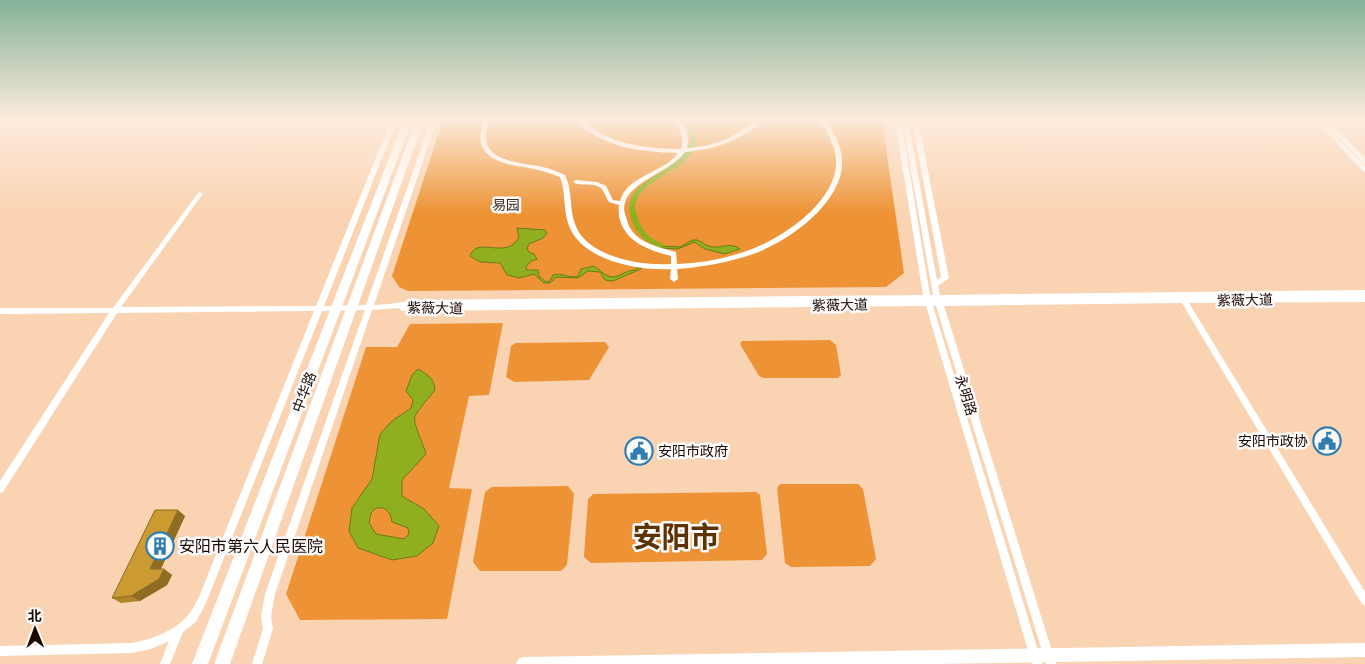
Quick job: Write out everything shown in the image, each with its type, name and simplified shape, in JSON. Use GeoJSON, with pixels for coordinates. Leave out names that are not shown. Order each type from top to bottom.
{"type":"FeatureCollection","features":[{"type":"Feature","properties":{"kind":"highway","name":"中华路"},"geometry":{"type":"LineString","coordinates":[[200,664],[396,151]]}},
{"type":"Feature","properties":{"kind":"highway","name":"中华路"},"geometry":{"type":"LineString","coordinates":[[222,664],[409,151]]}},
{"type":"Feature","properties":{"kind":"main road"},"geometry":{"type":"LineString","coordinates":[[523,664],[1043,660],[1365,650]]}},
{"type":"Feature","properties":{"kind":"street"},"geometry":{"type":"LineString","coordinates":[[0,651],[132,648],[153,644],[168,638],[192,618],[203,600],[382,151]]}},
{"type":"Feature","properties":{"kind":"street"},"geometry":{"type":"LineString","coordinates":[[257,664],[268,629],[266,616],[270,594],[423,151]]}},
{"type":"Feature","properties":{"kind":"street"},"geometry":{"type":"LineString","coordinates":[[487,151],[496,158],[512,164],[549,170],[563,176],[568,186],[567,211],[572,229],[595,251],[610,258],[635,264],[674,267],[728,258],[755,251],[790,231],[818,209],[831,192],[839,168],[838,151]]}},
{"type":"Feature","properties":{"kind":"street"},"geometry":{"type":"LineString","coordinates":[[674,279],[674,254],[655,250],[639,242],[627,229],[621,211],[624,196],[636,184],[663,168],[682,151]]}},
{"type":"Feature","properties":{"kind":"street","name":"永明路"},"geometry":{"type":"LineString","coordinates":[[903,151],[928,301],[1043,660]]}},
{"type":"Feature","properties":{"kind":"street","name":"永明路"},"geometry":{"type":"LineString","coordinates":[[911,151],[938,301],[1043,660]]}},
{"type":"Feature","properties":{"kind":"street"},"geometry":{"type":"LineString","coordinates":[[921,151],[945,278],[934,285]]}},
{"type":"Feature","properties":{"kind":"street"},"geometry":{"type":"LineString","coordinates":[[1347,151],[1365,170]]}},
{"type":"Feature","properties":{"kind":"street"},"geometry":{"type":"LineString","coordinates":[[1354,151],[1365,162]]}},
{"type":"Feature","properties":{"kind":"street"},"geometry":{"type":"LineString","coordinates":[[576,182],[597,184],[604,187],[612,201],[623,204]]}},
{"type":"Feature","properties":{"kind":"street"},"geometry":{"type":"LineString","coordinates":[[0,489],[115,310],[200,194]]}},
{"type":"Feature","properties":{"kind":"street","name":"紫薇大道"},"geometry":{"type":"LineString","coordinates":[[938,301],[1365,293]]}},
{"type":"Feature","properties":{"kind":"street","name":"紫薇大道"},"geometry":{"type":"LineString","coordinates":[[0,311],[369,307],[412,309],[928,301],[1365,299]]}},
{"type":"Feature","properties":{"kind":"street"},"geometry":{"type":"LineString","coordinates":[[1184,301],[1365,601]]}},
{"type":"Feature","properties":{"kind":"street"},"geometry":{"type":"LineString","coordinates":[[165,664],[179,629]]}},
{"type":"Feature","properties":{"kind":"green space","name":"易园"},"geometry":{"type":"Polygon","coordinates":[[[433,151],[886,151],[904,273],[886,287],[408,291],[399,287],[392,276],[433,151]]]}},
{"type":"Feature","properties":{"kind":"green space"},"geometry":{"type":"Polygon","coordinates":[[[503,323],[489,395],[469,396],[449,488],[472,489],[447,619],[300,620],[286,594],[366,347],[397,347],[410,324],[503,323]]]}},
{"type":"Feature","properties":{"kind":"green space"},"geometry":{"type":"Polygon","coordinates":[[[830,340],[836,345],[841,375],[838,378],[763,378],[759,376],[740,344],[742,341],[830,340]]]}},
{"type":"Feature","properties":{"kind":"green space"},"geometry":{"type":"Polygon","coordinates":[[[605,342],[609,347],[589,380],[514,382],[506,377],[511,346],[516,343],[605,342]]]}},
{"type":"Feature","properties":{"kind":"green space"},"geometry":{"type":"Polygon","coordinates":[[[780,484],[858,484],[863,489],[876,559],[870,566],[791,567],[785,563],[777,488],[780,484]]]}},
{"type":"Feature","properties":{"kind":"green space"},"geometry":{"type":"Polygon","coordinates":[[[568,486],[574,494],[567,565],[561,571],[480,571],[473,562],[485,492],[492,487],[568,486]]]}},
{"type":"Feature","properties":{"kind":"green space"},"geometry":{"type":"Polygon","coordinates":[[[756,492],[760,495],[767,554],[762,560],[591,563],[584,557],[588,499],[593,494],[756,492]]]}},
{"type":"Feature","properties":{"kind":"shaded area"},"geometry":{"type":"Polygon","coordinates":[[[517,228],[545,230],[547,233],[543,238],[529,244],[527,249],[537,259],[530,262],[526,267],[527,270],[538,270],[539,276],[546,282],[550,281],[553,275],[578,276],[581,269],[594,266],[612,277],[639,267],[641,269],[613,281],[605,280],[600,272],[588,271],[578,278],[556,277],[550,283],[544,283],[534,274],[519,278],[507,275],[500,263],[480,262],[470,256],[474,250],[479,248],[500,248],[514,244],[519,237],[517,228]]]}},
{"type":"Feature","properties":{"kind":"shaded area"},"geometry":{"type":"Polygon","coordinates":[[[692,240],[697,240],[712,247],[730,246],[740,249],[725,254],[705,249],[694,242],[678,249],[660,248],[662,246],[680,247],[692,240]]]}},
{"type":"Feature","properties":{"kind":"shaded area"},"geometry":{"type":"Polygon","coordinates":[[[418,369],[425,373],[432,380],[435,390],[415,416],[426,454],[402,480],[402,496],[424,509],[439,526],[433,543],[417,556],[392,560],[358,548],[349,531],[352,508],[372,479],[380,434],[392,421],[411,408],[413,400],[406,391],[412,375],[418,369]],[[376,508],[371,513],[369,523],[376,534],[404,539],[409,534],[408,528],[392,522],[390,514],[384,508],[376,508]]]}},
{"type":"Feature","properties":{"kind":"building"},"geometry":{"type":"Polygon","coordinates":[[[155,510],[178,510],[150,569],[164,569],[159,579],[131,596],[112,598],[155,510]]]}},
{"type":"Feature","properties":{"kind":"waterway"},"geometry":{"type":"LineString","coordinates":[[661,246],[646,237],[636,224],[632,208],[635,196],[644,186],[682,161],[691,151]]}},
{"type":"Feature","properties":{"kind":"place","name":"安阳市政协"},"geometry":{"type":"Point","coordinates":[1327,441]}},
{"type":"Feature","properties":{"kind":"place","name":"安阳市政府"},"geometry":{"type":"Point","coordinates":[639,451]}},
{"type":"Feature","properties":{"kind":"place","name":"安阳市第六人民医院"},"geometry":{"type":"Point","coordinates":[160,546]}},
{"type":"Feature","properties":{"kind":"district","name":"安阳市"},"geometry":{"type":"Point","coordinates":[676,537]}}]}
